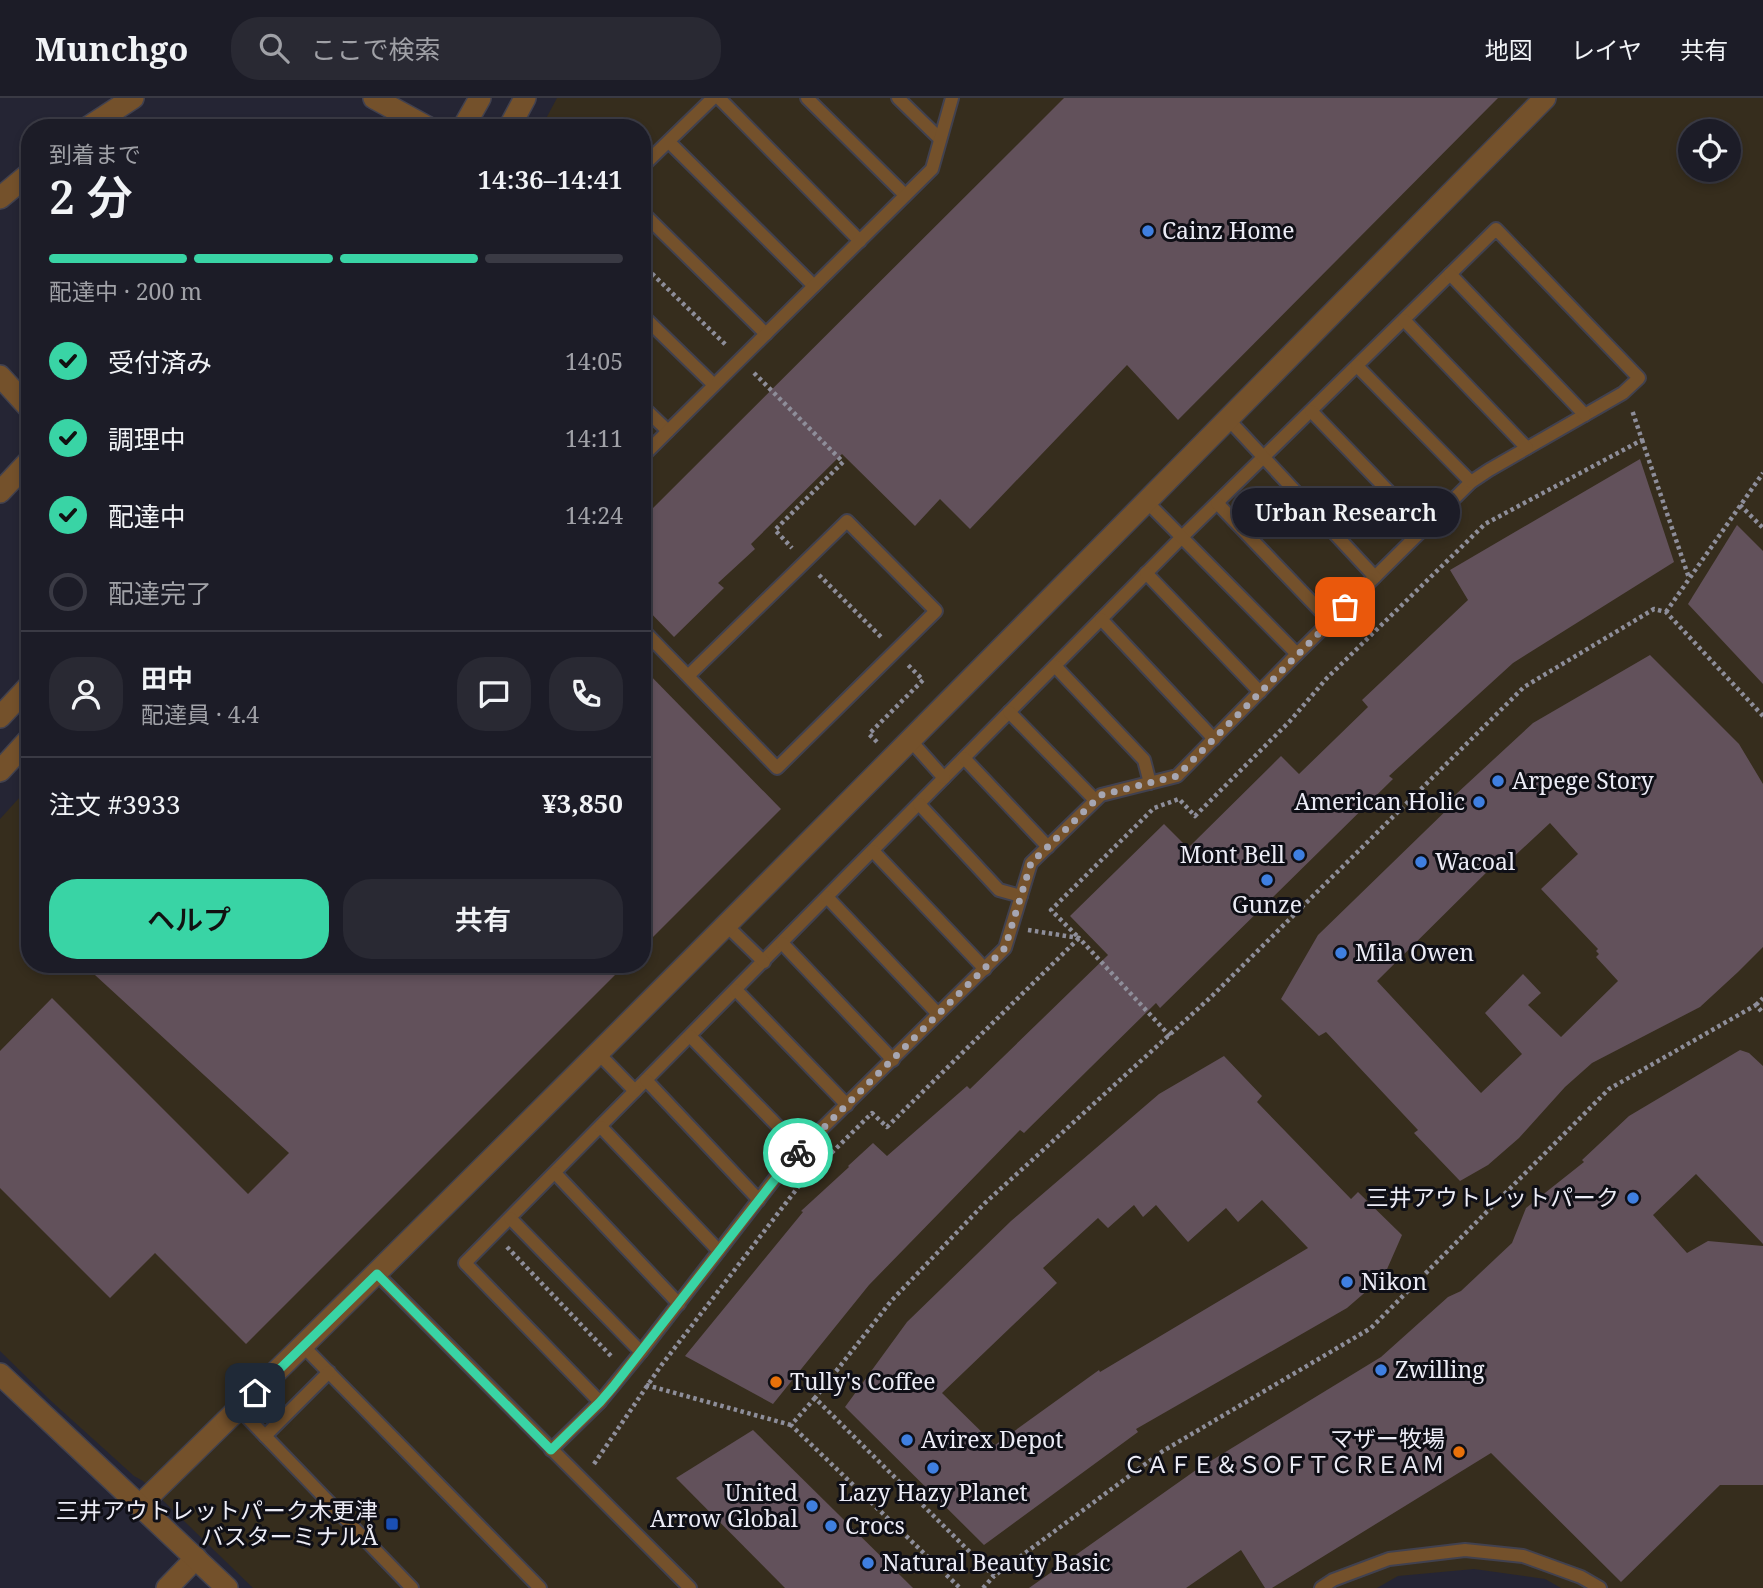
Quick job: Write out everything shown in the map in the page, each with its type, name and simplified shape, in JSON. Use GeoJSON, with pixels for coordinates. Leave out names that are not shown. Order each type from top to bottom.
{"type":"FeatureCollection","features":[{"type":"Feature","properties":{"kind":"street"},"geometry":{"type":"LineString","coordinates":[[101,119],[133,98]]}},
{"type":"Feature","properties":{"kind":"street"},"geometry":{"type":"LineString","coordinates":[[374,98],[412,119]]}},
{"type":"Feature","properties":{"kind":"street"},"geometry":{"type":"LineString","coordinates":[[468,119],[480,98]]}},
{"type":"Feature","properties":{"kind":"street"},"geometry":{"type":"LineString","coordinates":[[520,119],[525,98]]}},
{"type":"Feature","properties":{"kind":"street"},"geometry":{"type":"LineString","coordinates":[[140,1505],[377,1274],[911,741],[1545,98]]}},
{"type":"Feature","properties":{"kind":"street"},"geometry":{"type":"LineString","coordinates":[[0,198],[21,180]]}},
{"type":"Feature","properties":{"kind":"street"},"geometry":{"type":"LineString","coordinates":[[0,376],[21,399]]}},
{"type":"Feature","properties":{"kind":"street"},"geometry":{"type":"LineString","coordinates":[[0,492],[21,470]]}},
{"type":"Feature","properties":{"kind":"street"},"geometry":{"type":"LineString","coordinates":[[0,717],[21,695]]}},
{"type":"Feature","properties":{"kind":"street"},"geometry":{"type":"LineString","coordinates":[[0,771],[21,748]]}},
{"type":"Feature","properties":{"kind":"street"},"geometry":{"type":"LineString","coordinates":[[0,1374],[228,1588]]}},
{"type":"Feature","properties":{"kind":"street"},"geometry":{"type":"LineString","coordinates":[[167,1588],[196,1558]]}},
{"type":"Feature","properties":{"kind":"lane"},"geometry":{"type":"LineString","coordinates":[[651,159],[713,98]]}},
{"type":"Feature","properties":{"kind":"lane"},"geometry":{"type":"LineString","coordinates":[[719,98],[860,241]]}},
{"type":"Feature","properties":{"kind":"lane"},"geometry":{"type":"LineString","coordinates":[[807,98],[905,195]]}},
{"type":"Feature","properties":{"kind":"lane"},"geometry":{"type":"LineString","coordinates":[[898,98],[940,139]]}},
{"type":"Feature","properties":{"kind":"lane"},"geometry":{"type":"LineString","coordinates":[[651,448],[932,169],[952,98]]}},
{"type":"Feature","properties":{"kind":"lane"},"geometry":{"type":"LineString","coordinates":[[669,142],[814,286]]}},
{"type":"Feature","properties":{"kind":"lane"},"geometry":{"type":"LineString","coordinates":[[651,221],[766,334]]}},
{"type":"Feature","properties":{"kind":"lane"},"geometry":{"type":"LineString","coordinates":[[551,1450],[600,1402],[787,1164],[1005,948],[1031,863],[1101,795],[1177,776],[1471,482],[1623,393],[1639,378],[1496,229],[1146,573],[465,1263],[600,1402]]}},
{"type":"Feature","properties":{"kind":"lane"},"geometry":{"type":"LineString","coordinates":[[1450,274],[1585,415]]}},
{"type":"Feature","properties":{"kind":"lane"},"geometry":{"type":"LineString","coordinates":[[1404,320],[1527,448]]}},
{"type":"Feature","properties":{"kind":"lane"},"geometry":{"type":"LineString","coordinates":[[651,324],[714,385]]}},
{"type":"Feature","properties":{"kind":"lane"},"geometry":{"type":"LineString","coordinates":[[1357,366],[1471,482]]}},
{"type":"Feature","properties":{"kind":"lane"},"geometry":{"type":"LineString","coordinates":[[1311,411],[1424,528]]}},
{"type":"Feature","properties":{"kind":"lane"},"geometry":{"type":"LineString","coordinates":[[651,415],[668,431]]}},
{"type":"Feature","properties":{"kind":"lane"},"geometry":{"type":"LineString","coordinates":[[1228,419],[1375,576]]}},
{"type":"Feature","properties":{"kind":"lane"},"geometry":{"type":"LineString","coordinates":[[1147,502],[1297,654]]}},
{"type":"Feature","properties":{"kind":"lane"},"geometry":{"type":"LineString","coordinates":[[1217,503],[1330,621]]}},
{"type":"Feature","properties":{"kind":"lane"},"geometry":{"type":"LineString","coordinates":[[651,638],[777,768],[936,611],[847,521],[688,676]]}},
{"type":"Feature","properties":{"kind":"lane"},"geometry":{"type":"LineString","coordinates":[[1146,573],[1261,691]]}},
{"type":"Feature","properties":{"kind":"lane"},"geometry":{"type":"LineString","coordinates":[[1101,620],[1214,739]]}},
{"type":"Feature","properties":{"kind":"lane"},"geometry":{"type":"LineString","coordinates":[[1055,666],[1144,760],[1150,783]]}},
{"type":"Feature","properties":{"kind":"lane"},"geometry":{"type":"LineString","coordinates":[[1009,712],[1095,800]]}},
{"type":"Feature","properties":{"kind":"lane"},"geometry":{"type":"LineString","coordinates":[[911,741],[944,778]]}},
{"type":"Feature","properties":{"kind":"lane"},"geometry":{"type":"LineString","coordinates":[[964,758],[1048,847]]}},
{"type":"Feature","properties":{"kind":"lane"},"geometry":{"type":"LineString","coordinates":[[919,804],[999,890],[1021,895]]}},
{"type":"Feature","properties":{"kind":"lane"},"geometry":{"type":"LineString","coordinates":[[873,851],[985,969]]}},
{"type":"Feature","properties":{"kind":"lane"},"geometry":{"type":"LineString","coordinates":[[827,897],[938,1014]]}},
{"type":"Feature","properties":{"kind":"lane"},"geometry":{"type":"LineString","coordinates":[[726,925],[764,962]]}},
{"type":"Feature","properties":{"kind":"lane"},"geometry":{"type":"LineString","coordinates":[[782,943],[892,1060]]}},
{"type":"Feature","properties":{"kind":"lane"},"geometry":{"type":"LineString","coordinates":[[736,990],[847,1105]]}},
{"type":"Feature","properties":{"kind":"lane"},"geometry":{"type":"LineString","coordinates":[[690,1036],[801,1150]]}},
{"type":"Feature","properties":{"kind":"lane"},"geometry":{"type":"LineString","coordinates":[[598,1053],[635,1091]]}},
{"type":"Feature","properties":{"kind":"lane"},"geometry":{"type":"LineString","coordinates":[[646,1080],[759,1200]]}},
{"type":"Feature","properties":{"kind":"lane"},"geometry":{"type":"LineString","coordinates":[[601,1126],[719,1251]]}},
{"type":"Feature","properties":{"kind":"lane"},"geometry":{"type":"LineString","coordinates":[[555,1173],[679,1304]]}},
{"type":"Feature","properties":{"kind":"lane"},"geometry":{"type":"LineString","coordinates":[[510,1218],[641,1352]]}},
{"type":"Feature","properties":{"kind":"lane"},"geometry":{"type":"LineString","coordinates":[[377,1274],[690,1588]]}},
{"type":"Feature","properties":{"kind":"lane"},"geometry":{"type":"LineString","coordinates":[[303,1346],[540,1588]]}},
{"type":"Feature","properties":{"kind":"lane"},"geometry":{"type":"LineString","coordinates":[[265,1436],[329,1372]]}},
{"type":"Feature","properties":{"kind":"lane"},"geometry":{"type":"LineString","coordinates":[[239,1409],[412,1588]]}},
{"type":"Feature","properties":{"kind":"lane"},"geometry":{"type":"LineString","coordinates":[[1321,1588],[1333,1580],[1389,1559],[1465,1550],[1524,1556],[1581,1577],[1600,1588]]}},
{"type":"Feature","properties":{"kind":"path"},"geometry":{"type":"LineString","coordinates":[[651,273],[727,346]]}},
{"type":"Feature","properties":{"kind":"path"},"geometry":{"type":"LineString","coordinates":[[754,373],[843,462],[775,530],[794,550]]}},
{"type":"Feature","properties":{"kind":"path"},"geometry":{"type":"LineString","coordinates":[[1630,406],[1689,579]]}},
{"type":"Feature","properties":{"kind":"path"},"geometry":{"type":"LineString","coordinates":[[1170,1036],[1051,910],[1154,808],[1179,799],[1195,816],[1290,721],[1326,678],[1485,523],[1642,440]]}},
{"type":"Feature","properties":{"kind":"path"},"geometry":{"type":"LineString","coordinates":[[1666,612],[1763,473]]}},
{"type":"Feature","properties":{"kind":"path"},"geometry":{"type":"LineString","coordinates":[[1740,505],[1763,528]]}},
{"type":"Feature","properties":{"kind":"path"},"geometry":{"type":"LineString","coordinates":[[816,572],[882,638]]}},
{"type":"Feature","properties":{"kind":"path"},"geometry":{"type":"LineString","coordinates":[[791,1425],[892,1300],[985,1203],[1220,989],[1524,687],[1654,609],[1666,612],[1763,716]]}},
{"type":"Feature","properties":{"kind":"path"},"geometry":{"type":"LineString","coordinates":[[877,742],[869,734],[923,680],[908,664]]}},
{"type":"Feature","properties":{"kind":"path"},"geometry":{"type":"LineString","coordinates":[[1020,929],[1079,938]]}},
{"type":"Feature","properties":{"kind":"path"},"geometry":{"type":"LineString","coordinates":[[594,1464],[660,1367],[802,1182],[872,1113],[887,1127],[1079,938]]}},
{"type":"Feature","properties":{"kind":"path"},"geometry":{"type":"LineString","coordinates":[[982,1588],[994,1576],[1163,1451],[1371,1328],[1609,1089],[1756,1005],[1763,998]]}},
{"type":"Feature","properties":{"kind":"path"},"geometry":{"type":"LineString","coordinates":[[1756,1005],[1763,1013]]}},
{"type":"Feature","properties":{"kind":"path"},"geometry":{"type":"LineString","coordinates":[[494,1234],[618,1363]]}},
{"type":"Feature","properties":{"kind":"path"},"geometry":{"type":"LineString","coordinates":[[635,1382],[791,1425],[960,1588]]}},
{"type":"Feature","properties":{"kind":"path"},"geometry":{"type":"LineString","coordinates":[[815,1398],[994,1576]]}},
{"type":"Feature","properties":{"kind":"shaded area"},"geometry":{"type":"Polygon","coordinates":[[[557,98],[1763,98],[1763,1588],[1561,1588],[1545,1579],[1474,1569],[1398,1576],[1377,1588],[253,1588],[143,1481],[134,1476],[50,1400],[0,1351],[0,819],[21,796],[21,973],[651,973],[651,119],[546,119],[557,98]]]}},
{"type":"Feature","properties":{"kind":"building","name":"Cainz Home"},"geometry":{"type":"Polygon","coordinates":[[[1064,98],[1498,98],[1178,420],[1127,365],[970,529],[940,499],[915,526],[842,454],[751,544],[755,549],[718,583],[724,588],[674,637],[651,613],[651,510],[1064,98]]]}},
{"type":"Feature","properties":{"kind":"building"},"geometry":{"type":"Polygon","coordinates":[[[1640,459],[1674,562],[1513,663],[1389,776],[1393,779],[1160,1008],[1156,1003],[1024,1133],[1020,1130],[869,1285],[773,1404],[685,1356],[803,1212],[801,1211],[848,1166],[873,1143],[887,1156],[967,1086],[970,1089],[1108,955],[1070,916],[1164,824],[1188,848],[1281,756],[1299,774],[1368,707],[1362,700],[1468,600],[1450,570],[1640,459]]]}},
{"type":"Feature","properties":{"kind":"building"},"geometry":{"type":"Polygon","coordinates":[[[1737,525],[1763,551],[1763,684],[1688,604],[1737,525]]]}},
{"type":"Feature","properties":{"kind":"building"},"geometry":{"type":"Polygon","coordinates":[[[1650,655],[1739,744],[1763,784],[1763,947],[1700,1007],[1592,1063],[1565,1087],[1519,1138],[1488,1165],[1460,1181],[1414,1133],[1418,1130],[1326,1032],[1319,1036],[1281,999],[1318,935],[1457,800],[1454,796],[1533,723],[1650,655]],[[1550,823],[1507,863],[1502,857],[1377,981],[1481,1093],[1522,1054],[1485,1013],[1523,974],[1541,993],[1528,1005],[1561,1037],[1618,981],[1596,957],[1599,954],[1596,951],[1598,949],[1541,889],[1578,854],[1550,823]]]}},
{"type":"Feature","properties":{"kind":"building"},"geometry":{"type":"Polygon","coordinates":[[[651,676],[781,809],[651,939],[651,676]]]}},
{"type":"Feature","properties":{"kind":"building"},"geometry":{"type":"Polygon","coordinates":[[[93,973],[617,973],[246,1344],[155,1253],[110,1298],[0,1188],[0,1051],[52,998],[248,1194],[289,1153],[93,973]]]}},
{"type":"Feature","properties":{"kind":"building"},"geometry":{"type":"Polygon","coordinates":[[[1740,1050],[1749,1053],[1763,1066],[1763,1244],[1696,1174],[1653,1215],[1687,1253],[1708,1241],[1763,1246],[1763,1485],[1720,1485],[1621,1582],[1491,1453],[1272,1588],[1265,1588],[1241,1550],[1186,1588],[1029,1588],[1196,1470],[1381,1357],[1448,1297],[1461,1291],[1512,1243],[1526,1208],[1584,1162],[1582,1160],[1629,1116],[1740,1050]]]}},
{"type":"Feature","properties":{"kind":"building"},"geometry":{"type":"Polygon","coordinates":[[[1224,1056],[1262,1096],[1257,1102],[1351,1199],[1358,1192],[1402,1235],[1384,1276],[1347,1308],[1136,1429],[1138,1432],[984,1545],[845,1407],[907,1322],[1011,1221],[1159,1094],[1224,1056]],[[1262,1200],[1238,1222],[1226,1208],[1188,1242],[1156,1205],[1143,1217],[1134,1205],[1108,1228],[1098,1218],[1043,1268],[1057,1283],[942,1393],[995,1445],[1099,1370],[1100,1372],[1308,1248],[1262,1200]]]}},
{"type":"Feature","properties":{"kind":"building"},"geometry":{"type":"Polygon","coordinates":[[[753,1430],[913,1588],[785,1588],[676,1478],[753,1430]]]}},
{"type":"Feature","properties":{"kind":"way so far"},"geometry":{"type":"LineString","coordinates":[[798,1153],[1005,948],[1031,863],[1101,795],[1177,776],[1345,607]]}},
{"type":"Feature","properties":{"kind":"place","name":"Cainz Home"},"geometry":{"type":"Point","coordinates":[1148,231]}},
{"type":"Feature","properties":{"kind":"place","name":"Urban Research"},"geometry":{"type":"Point","coordinates":[1345,607]}},
{"type":"Feature","properties":{"kind":"place","name":"Arpege Story"},"geometry":{"type":"Point","coordinates":[1498,781]}},
{"type":"Feature","properties":{"kind":"place","name":"American Holic"},"geometry":{"type":"Point","coordinates":[1479,802]}},
{"type":"Feature","properties":{"kind":"place","name":"Mont Bell"},"geometry":{"type":"Point","coordinates":[1299,855]}},
{"type":"Feature","properties":{"kind":"place","name":"Wacoal"},"geometry":{"type":"Point","coordinates":[1421,862]}},
{"type":"Feature","properties":{"kind":"place","name":"Gunze"},"geometry":{"type":"Point","coordinates":[1267,880]}},
{"type":"Feature","properties":{"kind":"place","name":"Mila Owen"},"geometry":{"type":"Point","coordinates":[1341,953]}},
{"type":"Feature","properties":{"kind":"place","name":"三井アウトレットパーク"},"geometry":{"type":"Point","coordinates":[1633,1198]}},
{"type":"Feature","properties":{"kind":"place","name":"Nikon"},"geometry":{"type":"Point","coordinates":[1347,1282]}},
{"type":"Feature","properties":{"kind":"place","name":"Zwilling"},"geometry":{"type":"Point","coordinates":[1381,1370]}},
{"type":"Feature","properties":{"kind":"place","name":"Tully's Coffee"},"geometry":{"type":"Point","coordinates":[776,1382]}},
{"type":"Feature","properties":{"kind":"place","name":"Avirex Depot"},"geometry":{"type":"Point","coordinates":[907,1440]}},
{"type":"Feature","properties":{"kind":"place","name":"マザー牧場 ＣＡＦＥ＆ＳＯＦＴＣＲＥＡＭ"},"geometry":{"type":"Point","coordinates":[1459,1452]}},
{"type":"Feature","properties":{"kind":"place","name":"Lazy Hazy Planet"},"geometry":{"type":"Point","coordinates":[933,1468]}},
{"type":"Feature","properties":{"kind":"place","name":"United Arrow Global"},"geometry":{"type":"Point","coordinates":[812,1506]}},
{"type":"Feature","properties":{"kind":"place","name":"三井アウトレットパーク木更津 バスターミナルÅ"},"geometry":{"type":"Point","coordinates":[392,1524]}},
{"type":"Feature","properties":{"kind":"place","name":"Crocs"},"geometry":{"type":"Point","coordinates":[831,1526]}},
{"type":"Feature","properties":{"kind":"place","name":"Natural Beauty Basic"},"geometry":{"type":"Point","coordinates":[868,1563]}},
{"type":"Feature","properties":{"kind":"route"},"geometry":{"type":"LineString","coordinates":[[255,1393],[377,1274],[551,1450],[600,1402],[798,1153]]}}]}
